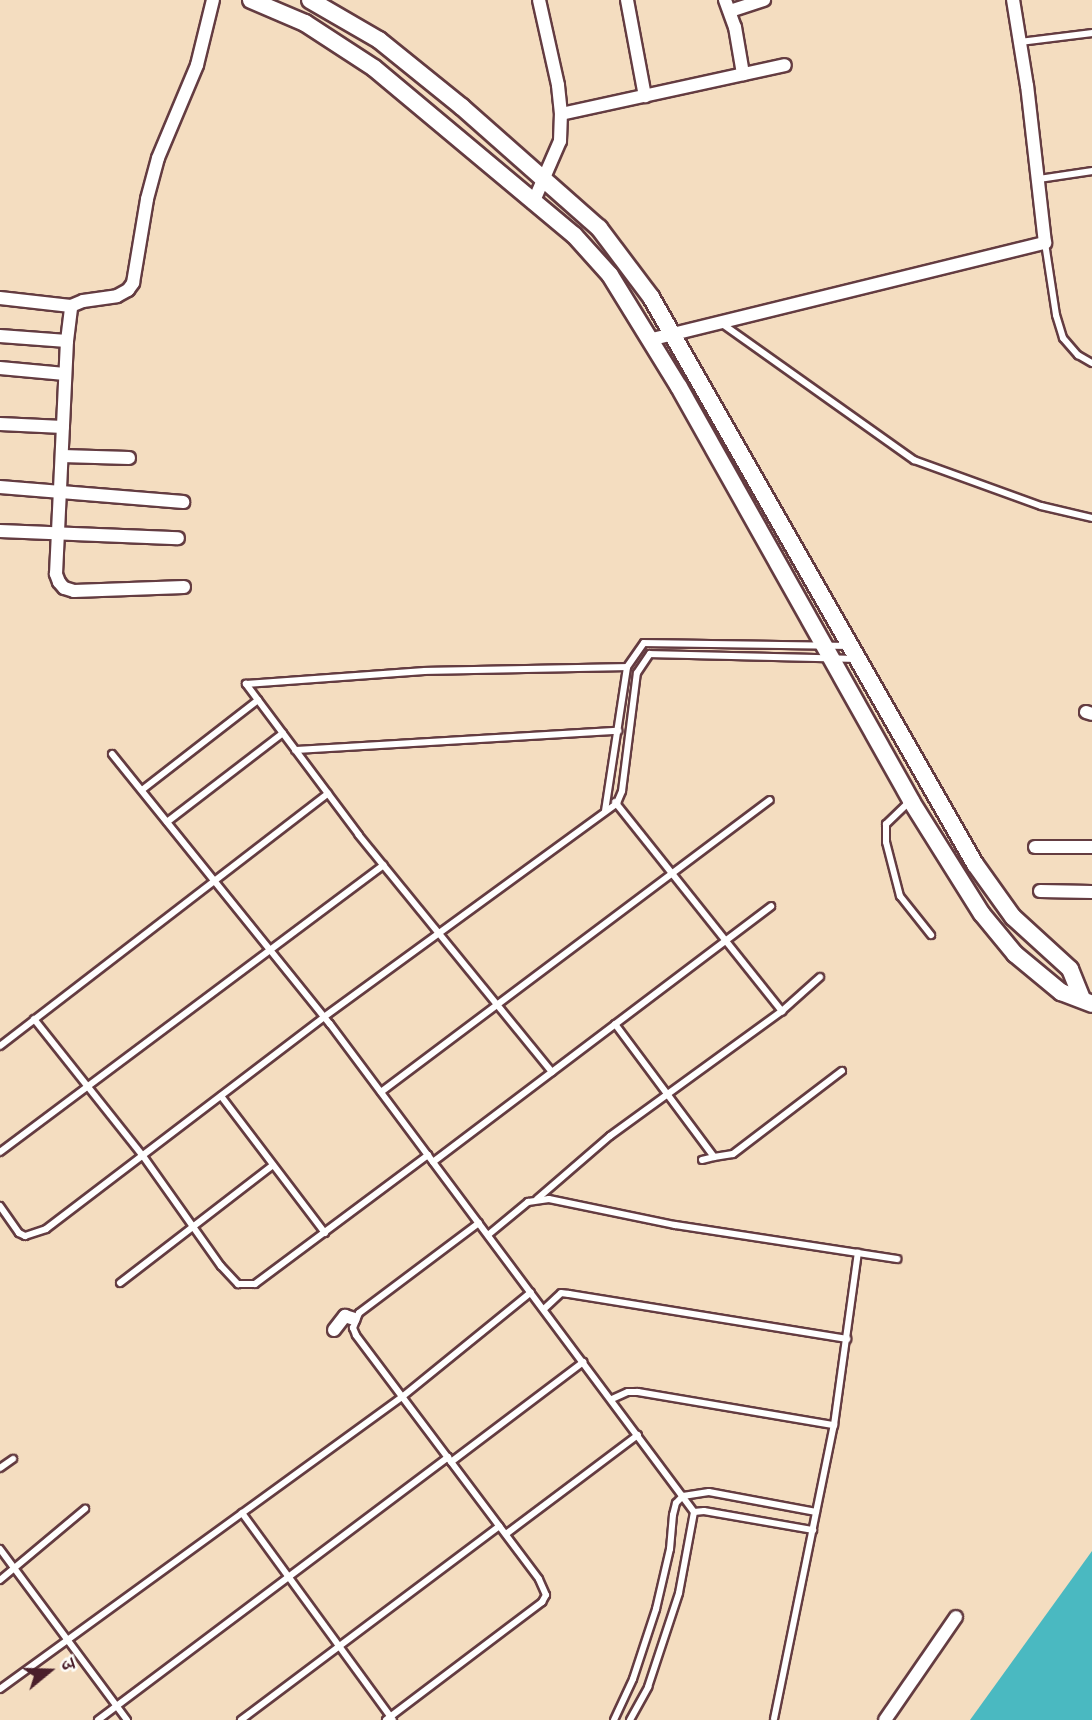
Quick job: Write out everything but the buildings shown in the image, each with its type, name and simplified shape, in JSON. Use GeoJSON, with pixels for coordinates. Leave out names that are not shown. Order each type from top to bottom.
{"type":"FeatureCollection","features":[{"type":"Feature","properties":{"kind":"street"},"geometry":{"type":"LineString","coordinates":[[0,298],[71,306],[83,301],[117,296],[128,290],[133,283],[140,257],[147,199],[158,158],[197,65],[213,0]]}},
{"type":"Feature","properties":{"kind":"street"},"geometry":{"type":"LineString","coordinates":[[251,0],[305,23],[374,68],[533,204],[574,235],[610,275],[679,387],[911,801],[982,914],[1015,954],[1051,985],[1060,992],[1087,1001]]}},
{"type":"Feature","properties":{"kind":"street"},"geometry":{"type":"LineString","coordinates":[[310,0],[379,40],[462,107],[599,228],[651,297],[975,864],[1013,917],[1070,969],[1087,1001]]}},
{"type":"Feature","properties":{"kind":"street"},"geometry":{"type":"LineString","coordinates":[[533,204],[546,180],[560,141],[561,114],[558,85],[539,0]]}},
{"type":"Feature","properties":{"kind":"street"},"geometry":{"type":"LineString","coordinates":[[627,0],[645,96]]}},
{"type":"Feature","properties":{"kind":"street"},"geometry":{"type":"LineString","coordinates":[[743,74],[728,6],[764,0]]}},
{"type":"Feature","properties":{"kind":"street"},"geometry":{"type":"LineString","coordinates":[[649,340],[1045,243],[1013,0]]}},
{"type":"Feature","properties":{"kind":"street"},"geometry":{"type":"LineString","coordinates":[[561,114],[785,65]]}},
{"type":"Feature","properties":{"kind":"street"},"geometry":{"type":"LineString","coordinates":[[71,306],[66,341],[56,574],[64,588],[74,591],[184,587]]}},
{"type":"Feature","properties":{"kind":"street"},"geometry":{"type":"LineString","coordinates":[[0,336],[66,341]]}},
{"type":"Feature","properties":{"kind":"street"},"geometry":{"type":"LineString","coordinates":[[0,368],[65,374]]}},
{"type":"Feature","properties":{"kind":"street"},"geometry":{"type":"LineString","coordinates":[[0,424],[63,427]]}},
{"type":"Feature","properties":{"kind":"street"},"geometry":{"type":"LineString","coordinates":[[61,456],[130,458]]}},
{"type":"Feature","properties":{"kind":"street"},"geometry":{"type":"LineString","coordinates":[[0,487],[183,502]]}},
{"type":"Feature","properties":{"kind":"street"},"geometry":{"type":"LineString","coordinates":[[0,531],[178,538]]}},
{"type":"Feature","properties":{"kind":"street"},"geometry":{"type":"LineString","coordinates":[[1035,847],[1092,847]]}},
{"type":"Feature","properties":{"kind":"street"},"geometry":{"type":"LineString","coordinates":[[1040,891],[1092,892]]}},
{"type":"Feature","properties":{"kind":"street"},"geometry":{"type":"LineString","coordinates":[[982,914],[1000,899]]}},
{"type":"Feature","properties":{"kind":"street"},"geometry":{"type":"LineString","coordinates":[[334,1329],[345,1316],[354,1319]]}},
{"type":"Feature","properties":{"kind":"street"},"geometry":{"type":"LineString","coordinates":[[885,1720],[956,1617]]}},
{"type":"Feature","properties":{"kind":"lane"},"geometry":{"type":"LineString","coordinates":[[1020,42],[1092,33]]}},
{"type":"Feature","properties":{"kind":"lane"},"geometry":{"type":"LineString","coordinates":[[1037,179],[1092,171]]}},
{"type":"Feature","properties":{"kind":"lane"},"geometry":{"type":"LineString","coordinates":[[1045,243],[1056,315],[1063,338],[1078,355],[1092,363]]}},
{"type":"Feature","properties":{"kind":"lane"},"geometry":{"type":"LineString","coordinates":[[719,322],[914,460],[1041,506],[1092,518]]}},
{"type":"Feature","properties":{"kind":"lane"},"geometry":{"type":"LineString","coordinates":[[605,810],[627,667],[637,649],[653,641],[856,653]]}},
{"type":"Feature","properties":{"kind":"lane"},"geometry":{"type":"LineString","coordinates":[[0,1206],[19,1233],[25,1236],[34,1235],[143,1156],[324,1017],[617,803],[622,791],[637,673],[650,654],[856,653]]}},
{"type":"Feature","properties":{"kind":"lane"},"geometry":{"type":"LineString","coordinates":[[552,1072],[383,865],[246,684],[425,671],[627,667]]}},
{"type":"Feature","properties":{"kind":"lane"},"geometry":{"type":"LineString","coordinates":[[142,790],[258,700]]}},
{"type":"Feature","properties":{"kind":"lane"},"geometry":{"type":"LineString","coordinates":[[295,750],[618,732]]}},
{"type":"Feature","properties":{"kind":"lane"},"geometry":{"type":"LineString","coordinates":[[167,822],[283,733]]}},
{"type":"Feature","properties":{"kind":"lane"},"geometry":{"type":"LineString","coordinates":[[113,754],[324,1017],[694,1512],[679,1592],[648,1687],[630,1720]]}},
{"type":"Feature","properties":{"kind":"lane"},"geometry":{"type":"LineString","coordinates":[[0,1046],[328,793]]}},
{"type":"Feature","properties":{"kind":"lane"},"geometry":{"type":"LineString","coordinates":[[609,796],[674,873],[782,1011]]}},
{"type":"Feature","properties":{"kind":"lane"},"geometry":{"type":"LineString","coordinates":[[381,1092],[770,800]]}},
{"type":"Feature","properties":{"kind":"lane"},"geometry":{"type":"LineString","coordinates":[[911,801],[886,824],[885,832],[900,896],[931,935]]}},
{"type":"Feature","properties":{"kind":"lane"},"geometry":{"type":"LineString","coordinates":[[0,1152],[383,865]]}},
{"type":"Feature","properties":{"kind":"lane"},"geometry":{"type":"LineString","coordinates":[[433,1162],[771,906]]}},
{"type":"Feature","properties":{"kind":"lane"},"geometry":{"type":"LineString","coordinates":[[488,1235],[519,1208],[537,1199],[585,1155],[782,1011],[820,977]]}},
{"type":"Feature","properties":{"kind":"lane"},"geometry":{"type":"LineString","coordinates":[[34,1019],[85,1087],[143,1156],[229,1276],[245,1286],[255,1284],[428,1155]]}},
{"type":"Feature","properties":{"kind":"lane"},"geometry":{"type":"LineString","coordinates":[[615,1024],[714,1157]]}},
{"type":"Feature","properties":{"kind":"lane"},"geometry":{"type":"LineString","coordinates":[[702,1160],[733,1154],[842,1071]]}},
{"type":"Feature","properties":{"kind":"lane"},"geometry":{"type":"LineString","coordinates":[[221,1096],[325,1233]]}},
{"type":"Feature","properties":{"kind":"lane"},"geometry":{"type":"LineString","coordinates":[[120,1283],[273,1165]]}},
{"type":"Feature","properties":{"kind":"lane"},"geometry":{"type":"LineString","coordinates":[[537,1199],[675,1225],[897,1259]]}},
{"type":"Feature","properties":{"kind":"lane"},"geometry":{"type":"LineString","coordinates":[[242,1513],[390,1719],[542,1602],[546,1595],[545,1587],[356,1335],[354,1319],[479,1223]]}},
{"type":"Feature","properties":{"kind":"lane"},"geometry":{"type":"LineString","coordinates":[[774,1719],[834,1425],[858,1253]]}},
{"type":"Feature","properties":{"kind":"lane"},"geometry":{"type":"LineString","coordinates":[[0,1689],[402,1397],[531,1292]]}},
{"type":"Feature","properties":{"kind":"lane"},"geometry":{"type":"LineString","coordinates":[[544,1309],[561,1293],[847,1339]]}},
{"type":"Feature","properties":{"kind":"lane"},"geometry":{"type":"LineString","coordinates":[[98,1720],[289,1576],[583,1362]]}},
{"type":"Feature","properties":{"kind":"lane"},"geometry":{"type":"LineString","coordinates":[[611,1399],[628,1392],[638,1392],[834,1425]]}},
{"type":"Feature","properties":{"kind":"lane"},"geometry":{"type":"LineString","coordinates":[[506,1534],[638,1435]]}},
{"type":"Feature","properties":{"kind":"lane"},"geometry":{"type":"LineString","coordinates":[[0,1468],[13,1458]]}},
{"type":"Feature","properties":{"kind":"lane"},"geometry":{"type":"LineString","coordinates":[[614,1720],[633,1679],[656,1609],[670,1549],[676,1503],[683,1496],[709,1492],[816,1513]]}},
{"type":"Feature","properties":{"kind":"lane"},"geometry":{"type":"LineString","coordinates":[[0,1580],[85,1509]]}},
{"type":"Feature","properties":{"kind":"lane"},"geometry":{"type":"LineString","coordinates":[[694,1512],[704,1511],[813,1530]]}},
{"type":"Feature","properties":{"kind":"lane"},"geometry":{"type":"LineString","coordinates":[[241,1720],[499,1526]]}},
{"type":"Feature","properties":{"kind":"lane"},"geometry":{"type":"LineString","coordinates":[[0,1549],[127,1720]]}},
{"type":"Feature","properties":{"kind":"water"},"geometry":{"type":"Polygon","coordinates":[[[1092,1551],[1092,1720],[970,1720],[1092,1551]]]}}]}
